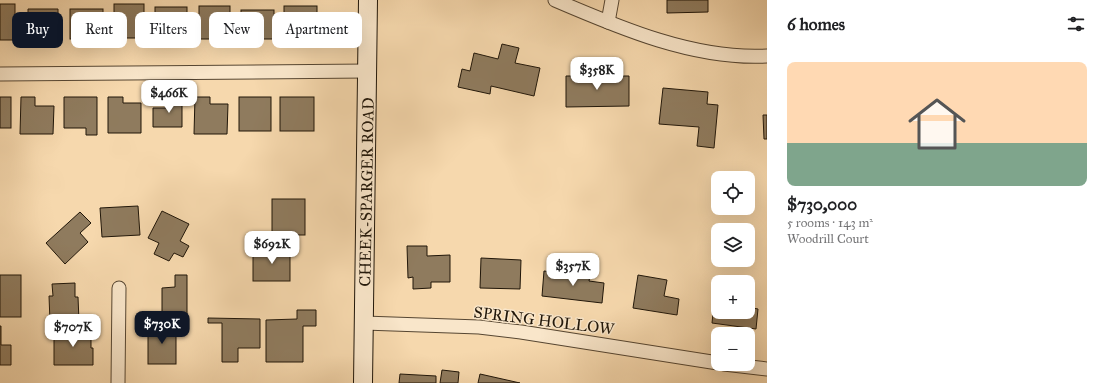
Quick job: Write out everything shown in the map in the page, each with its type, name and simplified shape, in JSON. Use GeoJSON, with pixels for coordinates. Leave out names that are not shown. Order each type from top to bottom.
{"type":"FeatureCollection","features":[{"type":"Feature","properties":{"kind":"main road","name":"CHEEK-SPARGER ROAD"},"geometry":{"type":"LineString","coordinates":[[363,383],[368,0]]}},
{"type":"Feature","properties":{"kind":"street"},"geometry":{"type":"LineString","coordinates":[[555,0],[608,22],[669,43],[728,55],[767,56]]}},
{"type":"Feature","properties":{"kind":"street"},"geometry":{"type":"LineString","coordinates":[[608,22],[612,0]]}},
{"type":"Feature","properties":{"kind":"street"},"geometry":{"type":"LineString","coordinates":[[0,74],[368,72]]}},
{"type":"Feature","properties":{"kind":"street"},"geometry":{"type":"LineString","coordinates":[[118,383],[119,288]]}},
{"type":"Feature","properties":{"kind":"street","name":"SPRING HOLLOW"},"geometry":{"type":"LineString","coordinates":[[364,323],[471,327],[521,332],[711,362]]}},
{"type":"Feature","properties":{"kind":"street"},"geometry":{"type":"LineString","coordinates":[[755,368],[767,369]]}},
{"type":"Feature","properties":{"kind":"building"},"geometry":{"type":"Polygon","coordinates":[[[667,0],[708,0],[708,12],[667,13],[667,0]]]}},
{"type":"Feature","properties":{"kind":"building"},"geometry":{"type":"Polygon","coordinates":[[[0,4],[15,4],[15,12],[12,12],[12,40],[0,40],[0,4]]]}},
{"type":"Feature","properties":{"kind":"building"},"geometry":{"type":"Polygon","coordinates":[[[114,4],[144,4],[144,12],[135,12],[135,38],[127,38],[127,12],[114,12],[114,4]]]}},
{"type":"Feature","properties":{"kind":"building"},"geometry":{"type":"Polygon","coordinates":[[[199,6],[230,6],[230,12],[209,12],[209,39],[201,39],[201,12],[199,12],[199,6]]]}},
{"type":"Feature","properties":{"kind":"building"},"geometry":{"type":"Polygon","coordinates":[[[284,6],[317,6],[317,12],[284,12],[284,6]]]}},
{"type":"Feature","properties":{"kind":"building"},"geometry":{"type":"Polygon","coordinates":[[[155,7],[187,7],[187,12],[155,12],[155,7]]]}},
{"type":"Feature","properties":{"kind":"building"},"geometry":{"type":"Polygon","coordinates":[[[28,9],[58,9],[58,12],[28,12],[28,9]]]}},
{"type":"Feature","properties":{"kind":"building"},"geometry":{"type":"Polygon","coordinates":[[[70,9],[103,9],[103,12],[71,12],[70,39],[70,9]]]}},
{"type":"Feature","properties":{"kind":"building"},"geometry":{"type":"Polygon","coordinates":[[[241,10],[274,10],[274,12],[272,12],[272,39],[264,39],[264,12],[241,12],[241,10]]]}},
{"type":"Feature","properties":{"kind":"building"},"geometry":{"type":"Polygon","coordinates":[[[502,44],[519,48],[515,63],[540,68],[534,96],[491,86],[490,94],[458,87],[462,69],[470,71],[474,53],[498,59],[502,44]]]}},
{"type":"Feature","properties":{"kind":"building"},"geometry":{"type":"Polygon","coordinates":[[[566,76],[629,76],[629,106],[566,107],[566,76]]]}},
{"type":"Feature","properties":{"kind":"building"},"geometry":{"type":"Polygon","coordinates":[[[663,88],[708,92],[707,104],[718,105],[714,148],[697,146],[699,127],[659,124],[663,88]]]}},
{"type":"Feature","properties":{"kind":"building"},"geometry":{"type":"Polygon","coordinates":[[[168,96],[182,96],[182,127],[153,127],[153,108],[168,108],[168,96]]]}},
{"type":"Feature","properties":{"kind":"building"},"geometry":{"type":"Polygon","coordinates":[[[0,97],[11,97],[11,128],[0,128],[0,97]]]}},
{"type":"Feature","properties":{"kind":"building"},"geometry":{"type":"Polygon","coordinates":[[[21,97],[35,97],[35,106],[54,106],[53,134],[20,134],[21,97]]]}},
{"type":"Feature","properties":{"kind":"building"},"geometry":{"type":"Polygon","coordinates":[[[64,97],[97,97],[97,135],[86,135],[86,128],[64,128],[64,97]]]}},
{"type":"Feature","properties":{"kind":"building"},"geometry":{"type":"Polygon","coordinates":[[[108,97],[123,97],[123,103],[141,103],[141,133],[108,133],[108,97]]]}},
{"type":"Feature","properties":{"kind":"building"},"geometry":{"type":"Polygon","coordinates":[[[195,97],[210,97],[210,104],[228,104],[227,134],[194,134],[195,97]]]}},
{"type":"Feature","properties":{"kind":"building"},"geometry":{"type":"Polygon","coordinates":[[[239,97],[271,97],[271,131],[239,131],[239,97]]]}},
{"type":"Feature","properties":{"kind":"building"},"geometry":{"type":"Polygon","coordinates":[[[280,97],[314,97],[314,131],[280,131],[280,97]]]}},
{"type":"Feature","properties":{"kind":"building"},"geometry":{"type":"Polygon","coordinates":[[[763,115],[767,115],[767,139],[764,139],[763,115]]]}},
{"type":"Feature","properties":{"kind":"building"},"geometry":{"type":"Polygon","coordinates":[[[272,199],[305,199],[305,235],[272,235],[272,199]]]}},
{"type":"Feature","properties":{"kind":"building"},"geometry":{"type":"Polygon","coordinates":[[[138,206],[140,235],[102,237],[100,208],[138,206]]]}},
{"type":"Feature","properties":{"kind":"building"},"geometry":{"type":"Polygon","coordinates":[[[162,211],[189,224],[180,241],[189,246],[183,257],[174,253],[169,261],[154,254],[159,243],[148,238],[162,211]]]}},
{"type":"Feature","properties":{"kind":"building"},"geometry":{"type":"Polygon","coordinates":[[[80,212],[91,223],[80,233],[88,242],[65,264],[46,243],[80,212]]]}},
{"type":"Feature","properties":{"kind":"building"},"geometry":{"type":"Polygon","coordinates":[[[407,246],[427,246],[427,256],[450,255],[450,282],[431,282],[431,288],[413,289],[413,277],[408,278],[407,246]]]}},
{"type":"Feature","properties":{"kind":"building"},"geometry":{"type":"Polygon","coordinates":[[[253,249],[290,249],[290,281],[253,281],[253,249]]]}},
{"type":"Feature","properties":{"kind":"building"},"geometry":{"type":"Polygon","coordinates":[[[481,258],[521,260],[520,289],[480,288],[481,258]]]}},
{"type":"Feature","properties":{"kind":"building"},"geometry":{"type":"Polygon","coordinates":[[[579,269],[591,270],[589,281],[604,283],[602,303],[542,296],[544,271],[579,275],[579,269]]]}},
{"type":"Feature","properties":{"kind":"building"},"geometry":{"type":"Polygon","coordinates":[[[0,275],[21,275],[21,317],[0,317],[0,275]]]}},
{"type":"Feature","properties":{"kind":"building"},"geometry":{"type":"Polygon","coordinates":[[[175,275],[187,275],[187,320],[162,320],[162,288],[175,287],[175,275]]]}},
{"type":"Feature","properties":{"kind":"building"},"geometry":{"type":"Polygon","coordinates":[[[638,275],[667,280],[664,296],[679,299],[677,315],[633,308],[638,275]]]}},
{"type":"Feature","properties":{"kind":"building"},"geometry":{"type":"Polygon","coordinates":[[[75,283],[75,297],[78,297],[79,321],[50,322],[49,296],[53,296],[52,284],[75,283]]]}},
{"type":"Feature","properties":{"kind":"building"},"geometry":{"type":"Polygon","coordinates":[[[755,308],[758,309],[756,329],[755,327],[741,327],[712,323],[712,319],[755,319],[755,308]]]}},
{"type":"Feature","properties":{"kind":"building"},"geometry":{"type":"Polygon","coordinates":[[[297,310],[316,310],[316,326],[303,326],[303,362],[266,362],[266,320],[297,319],[297,310]]]}},
{"type":"Feature","properties":{"kind":"building"},"geometry":{"type":"Polygon","coordinates":[[[208,318],[260,319],[260,348],[238,348],[238,362],[222,362],[222,323],[208,323],[208,318]]]}},
{"type":"Feature","properties":{"kind":"building"},"geometry":{"type":"Polygon","coordinates":[[[0,326],[1,345],[11,345],[11,365],[0,365],[0,326]]]}},
{"type":"Feature","properties":{"kind":"building"},"geometry":{"type":"Polygon","coordinates":[[[148,326],[176,326],[176,364],[148,364],[148,326]]]}},
{"type":"Feature","properties":{"kind":"building"},"geometry":{"type":"Polygon","coordinates":[[[54,330],[91,330],[93,365],[54,365],[54,330]]]}},
{"type":"Feature","properties":{"kind":"building"},"geometry":{"type":"Polygon","coordinates":[[[442,370],[459,372],[458,383],[440,383],[442,370]]]}},
{"type":"Feature","properties":{"kind":"building"},"geometry":{"type":"Polygon","coordinates":[[[400,374],[436,376],[436,383],[399,383],[400,374]]]}},
{"type":"Feature","properties":{"kind":"building"},"geometry":{"type":"Polygon","coordinates":[[[480,374],[520,383],[478,383],[480,374]]]}}]}
